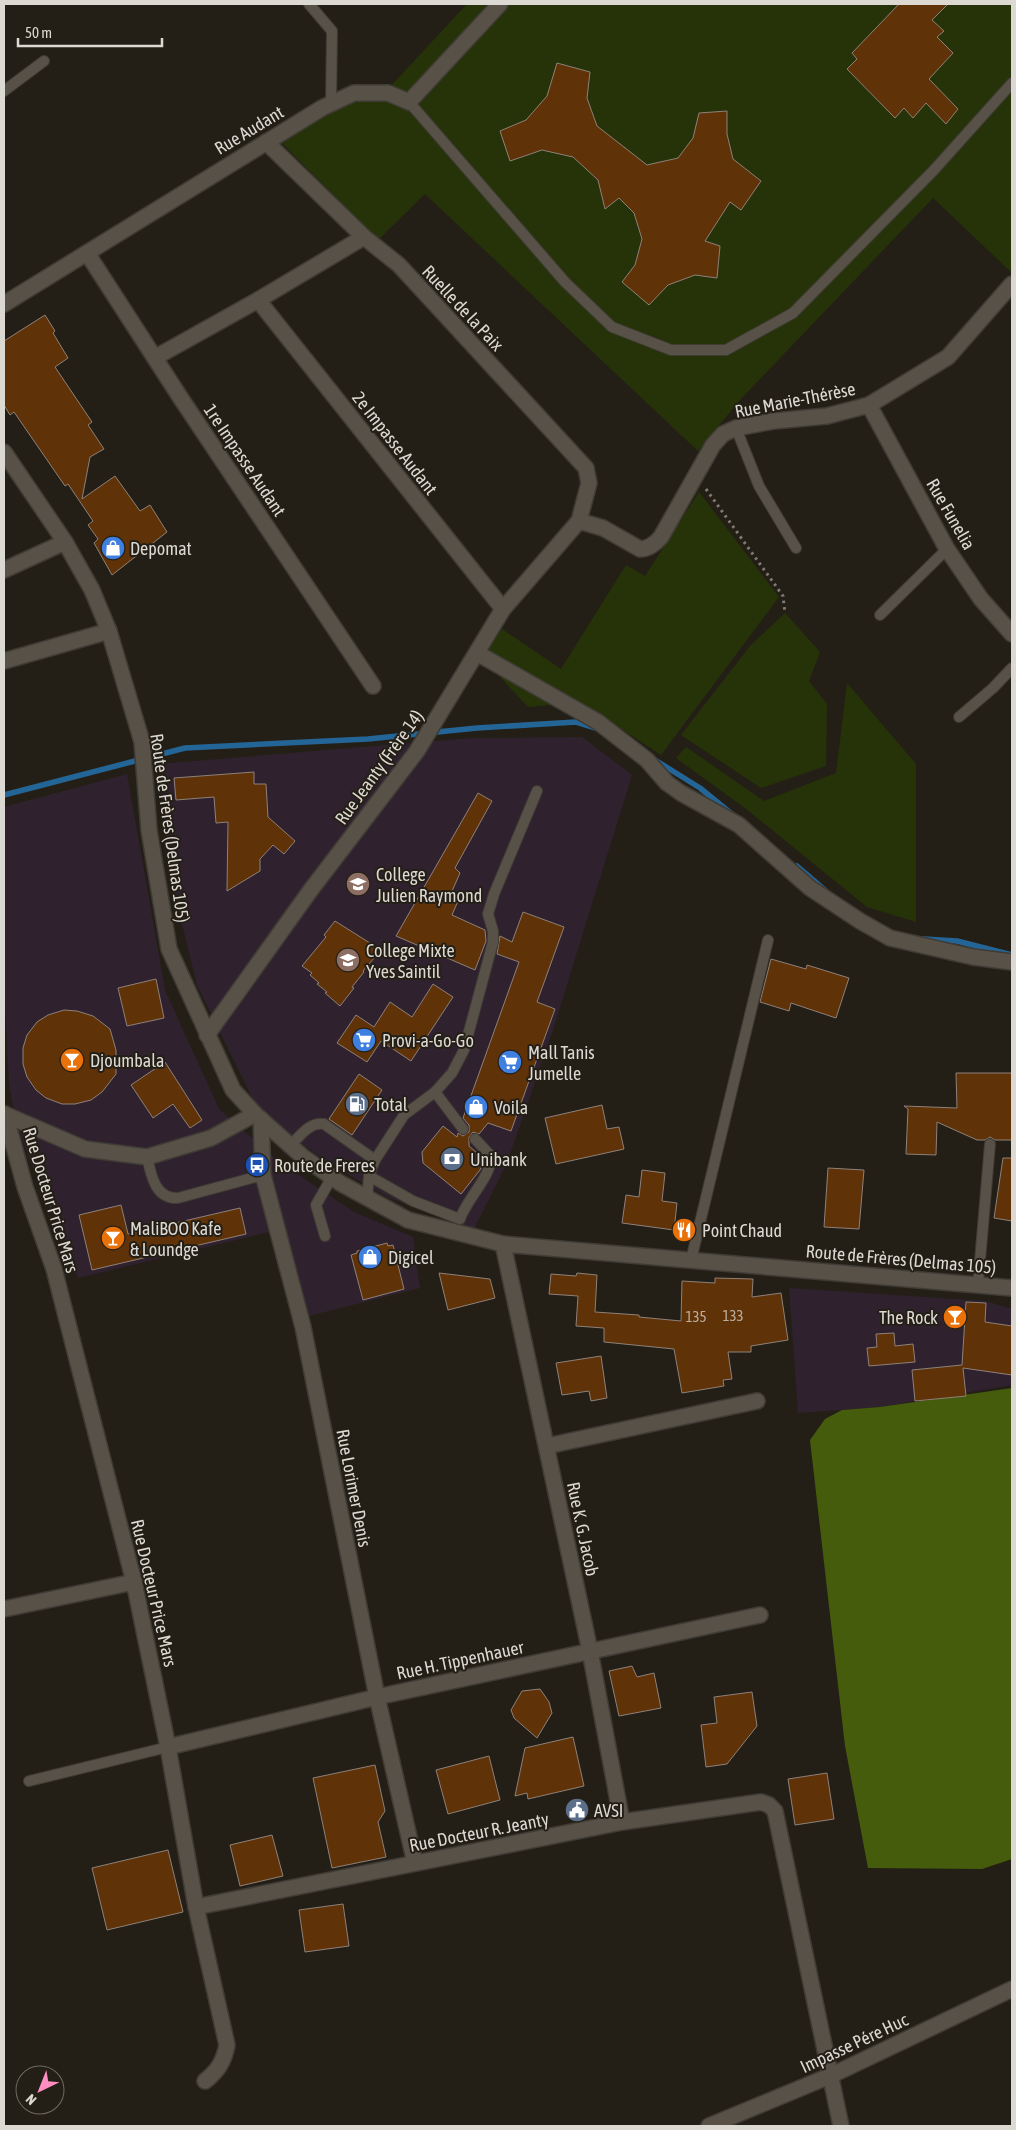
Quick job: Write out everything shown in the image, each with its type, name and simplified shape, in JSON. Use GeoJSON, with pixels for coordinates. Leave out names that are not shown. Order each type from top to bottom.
{"type":"FeatureCollection","features":[{"type":"Feature","properties":{"kind":"street"},"geometry":{"type":"LineString","coordinates":[[409,102],[500,4]]}},
{"type":"Feature","properties":{"kind":"street","name":"Rue Audant"},"geometry":{"type":"LineString","coordinates":[[4,304],[168,201],[331,104],[354,93],[388,93],[409,102]]}},
{"type":"Feature","properties":{"kind":"street","name":"Ruelle de la Paix"},"geometry":{"type":"LineString","coordinates":[[266,142],[364,237],[399,265],[586,468],[589,483],[579,521]]}},
{"type":"Feature","properties":{"kind":"street"},"geometry":{"type":"LineString","coordinates":[[156,357],[258,300],[364,237]]}},
{"type":"Feature","properties":{"kind":"street","name":"1re Impasse Audant"},"geometry":{"type":"LineString","coordinates":[[87,253],[156,357],[180,397],[373,686]]}},
{"type":"Feature","properties":{"kind":"street","name":"Rue Marie-Thérèse"},"geometry":{"type":"LineString","coordinates":[[579,521],[603,528],[640,549],[653,545],[661,537],[713,445],[723,434],[736,428],[774,421],[827,416],[869,405],[948,357],[1012,284]]}},
{"type":"Feature","properties":{"kind":"street","name":"2e Impasse Audant"},"geometry":{"type":"LineString","coordinates":[[258,300],[503,610]]}},
{"type":"Feature","properties":{"kind":"street","name":"Rue Funelia"},"geometry":{"type":"LineString","coordinates":[[869,405],[947,549],[981,599],[1012,634]]}},
{"type":"Feature","properties":{"kind":"street","name":"Route de Frères (Delmas 105)"},"geometry":{"type":"LineString","coordinates":[[4,452],[65,542],[92,590],[109,631],[142,742],[149,830],[169,949],[234,1090],[258,1117],[290,1146],[332,1177],[367,1199],[408,1220],[456,1234],[503,1244],[1012,1288]]}},
{"type":"Feature","properties":{"kind":"street","name":"Rue Jeanty (Frère 14)"},"geometry":{"type":"LineString","coordinates":[[207,1035],[310,892],[417,751],[503,610],[579,521]]}},
{"type":"Feature","properties":{"kind":"street"},"geometry":{"type":"LineString","coordinates":[[4,570],[65,542]]}},
{"type":"Feature","properties":{"kind":"street"},"geometry":{"type":"LineString","coordinates":[[4,662],[109,631]]}},
{"type":"Feature","properties":{"kind":"street"},"geometry":{"type":"LineString","coordinates":[[477,653],[598,722],[647,760],[667,783],[681,793],[739,825],[810,888],[860,921],[890,938],[973,957],[1012,962]]}},
{"type":"Feature","properties":{"kind":"street"},"geometry":{"type":"LineString","coordinates":[[4,1114],[85,1149],[147,1157],[210,1138],[258,1117]]}},
{"type":"Feature","properties":{"kind":"street","name":"Rue Docteur Price Mars"},"geometry":{"type":"LineString","coordinates":[[4,1114],[25,1187],[54,1269],[134,1582],[168,1747],[196,1907],[226,2045],[224,2058],[219,2067],[205,2081]]}},
{"type":"Feature","properties":{"kind":"street","name":"Rue Lorimer Denis"},"geometry":{"type":"LineString","coordinates":[[258,1117],[263,1175],[303,1327],[377,1697],[415,1863]]}},
{"type":"Feature","properties":{"kind":"street","name":"Rue K. G. Jacob"},"geometry":{"type":"LineString","coordinates":[[503,1244],[590,1651],[622,1822]]}},
{"type":"Feature","properties":{"kind":"street"},"geometry":{"type":"LineString","coordinates":[[546,1446],[757,1401]]}},
{"type":"Feature","properties":{"kind":"street"},"geometry":{"type":"LineString","coordinates":[[4,1609],[134,1582]]}},
{"type":"Feature","properties":{"kind":"street","name":"Rue H. Tippenhauer"},"geometry":{"type":"LineString","coordinates":[[168,1747],[377,1697],[760,1615]]}},
{"type":"Feature","properties":{"kind":"street","name":"Rue Docteur R. Jeanty"},"geometry":{"type":"LineString","coordinates":[[196,1907],[622,1822],[761,1802],[769,1805],[775,1811],[832,2075],[841,2126]]}},
{"type":"Feature","properties":{"kind":"street","name":"Impasse Pére Huc"},"geometry":{"type":"LineString","coordinates":[[709,2126],[832,2075],[1012,1989]]}},
{"type":"Feature","properties":{"kind":"lane"},"geometry":{"type":"LineString","coordinates":[[308,4],[332,31],[331,104]]}},
{"type":"Feature","properties":{"kind":"lane"},"geometry":{"type":"LineString","coordinates":[[4,91],[44,62]]}},
{"type":"Feature","properties":{"kind":"lane"},"geometry":{"type":"LineString","coordinates":[[409,102],[564,282],[612,327],[671,350],[726,350],[793,313],[934,170],[1012,83]]}},
{"type":"Feature","properties":{"kind":"lane"},"geometry":{"type":"LineString","coordinates":[[736,428],[759,486],[796,548]]}},
{"type":"Feature","properties":{"kind":"lane"},"geometry":{"type":"LineString","coordinates":[[880,615],[947,549]]}},
{"type":"Feature","properties":{"kind":"lane"},"geometry":{"type":"LineString","coordinates":[[959,717],[993,688],[1012,668]]}},
{"type":"Feature","properties":{"kind":"lane"},"geometry":{"type":"LineString","coordinates":[[367,1199],[369,1176],[374,1160],[404,1116],[435,1092],[452,1073],[464,1050],[493,942],[493,931],[488,914],[494,894],[537,791]]}},
{"type":"Feature","properties":{"kind":"lane"},"geometry":{"type":"LineString","coordinates":[[691,1260],[768,940]]}},
{"type":"Feature","properties":{"kind":"lane"},"geometry":{"type":"LineString","coordinates":[[435,1092],[463,1128]]}},
{"type":"Feature","properties":{"kind":"lane"},"geometry":{"type":"LineString","coordinates":[[290,1146],[304,1131],[313,1125],[324,1124],[374,1160]]}},
{"type":"Feature","properties":{"kind":"lane"},"geometry":{"type":"LineString","coordinates":[[456,1234],[464,1208],[490,1167],[491,1156],[475,1138]]}},
{"type":"Feature","properties":{"kind":"lane"},"geometry":{"type":"LineString","coordinates":[[978,1284],[990,1144]]}},
{"type":"Feature","properties":{"kind":"lane"},"geometry":{"type":"LineString","coordinates":[[147,1157],[151,1174],[160,1193],[169,1198],[178,1198],[263,1175]]}},
{"type":"Feature","properties":{"kind":"lane"},"geometry":{"type":"LineString","coordinates":[[369,1176],[413,1201],[460,1219]]}},
{"type":"Feature","properties":{"kind":"lane"},"geometry":{"type":"LineString","coordinates":[[325,1236],[316,1205],[332,1177]]}},
{"type":"Feature","properties":{"kind":"lane"},"geometry":{"type":"LineString","coordinates":[[29,1781],[168,1747]]}},
{"type":"Feature","properties":{"kind":"path"},"geometry":{"type":"LineString","coordinates":[[695,474],[783,596],[785,613]]}},
{"type":"Feature","properties":{"kind":"shaded area"},"geometry":{"type":"Polygon","coordinates":[[[582,737],[632,775],[552,1033],[507,1163],[474,1229],[387,1197],[327,1162],[259,1112],[197,985],[168,867],[158,764],[472,738],[582,737]]]}},
{"type":"Feature","properties":{"kind":"shaded area"},"geometry":{"type":"Polygon","coordinates":[[[127,774],[165,990],[219,1109],[278,1161],[354,1212],[413,1237],[420,1288],[293,1320],[269,1232],[78,1278],[15,1119],[9,1084],[4,980],[4,807],[127,774]]]}},
{"type":"Feature","properties":{"kind":"shaded area"},"geometry":{"type":"Polygon","coordinates":[[[789,1288],[986,1301],[1012,1309],[1012,1385],[880,1407],[798,1413],[789,1288]]]}},
{"type":"Feature","properties":{"kind":"green space"},"geometry":{"type":"Polygon","coordinates":[[[467,4],[1012,4],[1012,273],[933,198],[739,401],[698,451],[425,194],[378,240],[282,143],[328,103],[387,90],[467,4]]]}},
{"type":"Feature","properties":{"kind":"green space"},"geometry":{"type":"Polygon","coordinates":[[[699,492],[779,597],[661,755],[605,718],[562,704],[528,707],[482,658],[502,629],[561,669],[626,565],[645,576],[699,492]]]}},
{"type":"Feature","properties":{"kind":"green space"},"geometry":{"type":"Polygon","coordinates":[[[785,613],[820,652],[809,681],[827,704],[826,766],[761,788],[681,735],[750,646],[785,613]]]}},
{"type":"Feature","properties":{"kind":"green space"},"geometry":{"type":"Polygon","coordinates":[[[847,683],[916,764],[916,922],[867,907],[745,808],[676,758],[686,747],[764,801],[836,773],[847,683]]]}},
{"type":"Feature","properties":{"kind":"green space"},"geometry":{"type":"Polygon","coordinates":[[[1012,1388],[1012,1859],[982,1869],[868,1868],[845,1746],[810,1440],[825,1419],[842,1410],[880,1407],[1012,1388]]]}},
{"type":"Feature","properties":{"kind":"building"},"geometry":{"type":"Polygon","coordinates":[[[899,4],[948,4],[932,20],[944,31],[937,37],[953,53],[929,79],[958,109],[946,124],[926,103],[913,118],[904,108],[895,118],[847,69],[857,59],[852,53],[899,4]]]}},
{"type":"Feature","properties":{"kind":"building"},"geometry":{"type":"Polygon","coordinates":[[[557,63],[590,72],[587,98],[597,126],[647,165],[678,158],[693,138],[699,113],[727,111],[727,134],[733,159],[761,181],[741,210],[730,202],[705,241],[720,246],[717,278],[695,275],[668,285],[649,305],[622,282],[635,265],[642,239],[634,213],[619,198],[605,209],[598,180],[573,157],[542,150],[510,161],[500,131],[526,120],[547,96],[557,63]]]}},
{"type":"Feature","properties":{"kind":"building"},"geometry":{"type":"Polygon","coordinates":[[[45,315],[68,358],[55,367],[92,422],[88,425],[104,449],[90,457],[82,499],[115,476],[140,511],[150,505],[167,532],[112,575],[94,543],[98,539],[88,525],[93,521],[68,484],[65,486],[14,412],[10,415],[4,405],[4,341],[45,315]]]}},
{"type":"Feature","properties":{"kind":"building"},"geometry":{"type":"Polygon","coordinates":[[[254,772],[254,784],[266,784],[268,817],[295,841],[284,854],[273,845],[260,859],[260,871],[227,891],[228,822],[216,823],[214,797],[176,800],[174,778],[254,772]]]}},
{"type":"Feature","properties":{"kind":"building"},"geometry":{"type":"Polygon","coordinates":[[[478,793],[492,801],[455,868],[460,873],[449,898],[458,901],[452,915],[485,930],[486,941],[475,970],[396,936],[478,793]]]}},
{"type":"Feature","properties":{"kind":"building","name":"Mall Tanis Jumelle"},"geometry":{"type":"Polygon","coordinates":[[[523,912],[564,927],[537,1002],[555,1009],[511,1131],[488,1123],[479,1134],[473,1132],[469,1137],[469,1146],[484,1159],[484,1162],[461,1194],[423,1163],[422,1152],[443,1126],[457,1137],[458,1133],[463,1136],[469,1132],[469,1125],[463,1118],[519,962],[497,954],[500,936],[512,942],[523,912]]]}},
{"type":"Feature","properties":{"kind":"building"},"geometry":{"type":"Polygon","coordinates":[[[335,921],[381,950],[363,971],[352,987],[354,988],[340,1006],[317,984],[319,983],[310,975],[312,973],[302,966],[326,937],[324,935],[335,921]]]}},
{"type":"Feature","properties":{"kind":"building"},"geometry":{"type":"Polygon","coordinates":[[[771,959],[806,969],[807,965],[849,978],[836,1018],[791,1003],[789,1011],[760,1002],[771,959]]]}},
{"type":"Feature","properties":{"kind":"building"},"geometry":{"type":"Polygon","coordinates":[[[156,979],[164,1018],[127,1026],[118,988],[156,979]]]}},
{"type":"Feature","properties":{"kind":"building"},"geometry":{"type":"Polygon","coordinates":[[[433,984],[453,997],[411,1061],[381,1041],[367,1062],[337,1043],[356,1015],[374,1027],[390,1002],[412,1017],[433,984]]]}},
{"type":"Feature","properties":{"kind":"building"},"geometry":{"type":"Polygon","coordinates":[[[64,1010],[77,1011],[93,1016],[110,1029],[116,1050],[116,1074],[102,1092],[91,1100],[75,1104],[62,1104],[46,1098],[36,1090],[27,1077],[23,1064],[23,1048],[27,1035],[37,1022],[48,1015],[64,1010]]]}},
{"type":"Feature","properties":{"kind":"building"},"geometry":{"type":"Polygon","coordinates":[[[165,1062],[202,1120],[190,1128],[173,1104],[153,1118],[131,1085],[165,1062]]]}},
{"type":"Feature","properties":{"kind":"building"},"geometry":{"type":"Polygon","coordinates":[[[956,1073],[1012,1073],[1012,1140],[995,1140],[990,1137],[985,1140],[977,1140],[937,1122],[936,1155],[906,1154],[908,1109],[904,1106],[957,1108],[956,1073]]]}},
{"type":"Feature","properties":{"kind":"building"},"geometry":{"type":"Polygon","coordinates":[[[359,1074],[382,1090],[352,1135],[329,1119],[359,1074]]]}},
{"type":"Feature","properties":{"kind":"building"},"geometry":{"type":"Polygon","coordinates":[[[602,1105],[607,1129],[619,1127],[624,1149],[556,1164],[545,1118],[602,1105]]]}},
{"type":"Feature","properties":{"kind":"building"},"geometry":{"type":"Polygon","coordinates":[[[1003,1158],[1012,1158],[1012,1221],[994,1218],[1003,1158]]]}},
{"type":"Feature","properties":{"kind":"building"},"geometry":{"type":"Polygon","coordinates":[[[828,1168],[864,1170],[859,1229],[824,1227],[828,1168]]]}},
{"type":"Feature","properties":{"kind":"building"},"geometry":{"type":"Polygon","coordinates":[[[642,1170],[665,1173],[662,1201],[677,1203],[674,1230],[622,1223],[626,1195],[639,1197],[642,1170]]]}},
{"type":"Feature","properties":{"kind":"building"},"geometry":{"type":"Polygon","coordinates":[[[121,1205],[128,1234],[240,1208],[246,1234],[92,1270],[79,1215],[121,1205]]]}},
{"type":"Feature","properties":{"kind":"building"},"geometry":{"type":"Polygon","coordinates":[[[387,1243],[388,1246],[393,1245],[404,1289],[363,1300],[351,1255],[357,1253],[357,1251],[387,1243]]]}},
{"type":"Feature","properties":{"kind":"building"},"geometry":{"type":"Polygon","coordinates":[[[439,1273],[490,1279],[495,1298],[448,1310],[439,1273]]]}},
{"type":"Feature","properties":{"kind":"building"},"geometry":{"type":"Polygon","coordinates":[[[577,1273],[597,1275],[595,1312],[639,1315],[639,1317],[681,1321],[682,1281],[715,1283],[715,1278],[753,1279],[752,1297],[781,1293],[788,1340],[751,1346],[751,1352],[728,1352],[732,1379],[723,1380],[724,1386],[682,1393],[674,1349],[604,1342],[604,1328],[576,1326],[578,1296],[549,1294],[551,1274],[576,1276],[577,1273]]]}},
{"type":"Feature","properties":{"kind":"building"},"geometry":{"type":"Polygon","coordinates":[[[966,1302],[986,1303],[985,1322],[1012,1326],[1012,1375],[963,1368],[966,1396],[915,1401],[912,1370],[962,1365],[966,1302]]]}},
{"type":"Feature","properties":{"kind":"building"},"geometry":{"type":"Polygon","coordinates":[[[894,1333],[895,1346],[913,1344],[915,1362],[869,1366],[867,1348],[877,1347],[876,1334],[894,1333]]]}},
{"type":"Feature","properties":{"kind":"building"},"geometry":{"type":"Polygon","coordinates":[[[601,1356],[607,1398],[591,1401],[589,1391],[562,1395],[556,1363],[601,1356]]]}},
{"type":"Feature","properties":{"kind":"building"},"geometry":{"type":"Polygon","coordinates":[[[632,1666],[637,1677],[654,1673],[661,1708],[619,1716],[609,1671],[632,1666]]]}},
{"type":"Feature","properties":{"kind":"building"},"geometry":{"type":"Polygon","coordinates":[[[540,1689],[549,1702],[552,1713],[537,1738],[514,1718],[511,1710],[522,1691],[540,1689]]]}},
{"type":"Feature","properties":{"kind":"building"},"geometry":{"type":"Polygon","coordinates":[[[752,1692],[757,1726],[727,1764],[706,1767],[701,1725],[717,1723],[714,1697],[752,1692]]]}},
{"type":"Feature","properties":{"kind":"building"},"geometry":{"type":"Polygon","coordinates":[[[573,1737],[584,1786],[528,1799],[527,1793],[515,1796],[525,1748],[573,1737]]]}},
{"type":"Feature","properties":{"kind":"building"},"geometry":{"type":"Polygon","coordinates":[[[489,1756],[500,1800],[448,1814],[436,1770],[489,1756]]]}},
{"type":"Feature","properties":{"kind":"building"},"geometry":{"type":"Polygon","coordinates":[[[375,1765],[385,1811],[378,1822],[386,1857],[332,1868],[313,1778],[375,1765]]]}},
{"type":"Feature","properties":{"kind":"building"},"geometry":{"type":"Polygon","coordinates":[[[827,1773],[834,1819],[795,1825],[788,1779],[827,1773]]]}},
{"type":"Feature","properties":{"kind":"building"},"geometry":{"type":"Polygon","coordinates":[[[272,1835],[283,1876],[240,1886],[230,1845],[272,1835]]]}},
{"type":"Feature","properties":{"kind":"building"},"geometry":{"type":"Polygon","coordinates":[[[168,1850],[183,1912],[107,1930],[92,1868],[168,1850]]]}},
{"type":"Feature","properties":{"kind":"building"},"geometry":{"type":"Polygon","coordinates":[[[343,1904],[349,1946],[305,1952],[299,1910],[343,1904]]]}},
{"type":"Feature","properties":{"kind":"waterway"},"geometry":{"type":"LineString","coordinates":[[4,795],[185,748],[368,739],[477,728],[576,722],[599,729]]}},
{"type":"Feature","properties":{"kind":"waterway"},"geometry":{"type":"LineString","coordinates":[[655,760],[700,788],[733,815]]}},
{"type":"Feature","properties":{"kind":"waterway"},"geometry":{"type":"LineString","coordinates":[[797,866],[826,891]]}},
{"type":"Feature","properties":{"kind":"waterway"},"geometry":{"type":"LineString","coordinates":[[924,939],[957,941],[1012,955]]}},
{"type":"Feature","properties":{"kind":"place","name":"Depomat"},"geometry":{"type":"Point","coordinates":[113,548]}},
{"type":"Feature","properties":{"kind":"place","name":"College Julien Raymond"},"geometry":{"type":"Point","coordinates":[358,884]}},
{"type":"Feature","properties":{"kind":"place","name":"College Mixte Yves Saintil"},"geometry":{"type":"Point","coordinates":[348,960]}},
{"type":"Feature","properties":{"kind":"place","name":"Provi-a-Go-Go"},"geometry":{"type":"Point","coordinates":[364,1040]}},
{"type":"Feature","properties":{"kind":"place","name":"Djoumbala"},"geometry":{"type":"Point","coordinates":[72,1060]}},
{"type":"Feature","properties":{"kind":"place","name":"Mall Tanis Jumelle"},"geometry":{"type":"Point","coordinates":[510,1062]}},
{"type":"Feature","properties":{"kind":"place","name":"Total"},"geometry":{"type":"Point","coordinates":[357,1104]}},
{"type":"Feature","properties":{"kind":"place","name":"Voila"},"geometry":{"type":"Point","coordinates":[476,1107]}},
{"type":"Feature","properties":{"kind":"place","name":"Unibank"},"geometry":{"type":"Point","coordinates":[452,1159]}},
{"type":"Feature","properties":{"kind":"place","name":"Route de Freres"},"geometry":{"type":"Point","coordinates":[257,1165]}},
{"type":"Feature","properties":{"kind":"place","name":"Point Chaud"},"geometry":{"type":"Point","coordinates":[684,1230]}},
{"type":"Feature","properties":{"kind":"place","name":"MaliBOO Kafe & Loundge"},"geometry":{"type":"Point","coordinates":[113,1238]}},
{"type":"Feature","properties":{"kind":"place","name":"Digicel"},"geometry":{"type":"Point","coordinates":[370,1257]}},
{"type":"Feature","properties":{"kind":"place","name":"The Rock"},"geometry":{"type":"Point","coordinates":[955,1317]}},
{"type":"Feature","properties":{"kind":"place","name":"AVSI"},"geometry":{"type":"Point","coordinates":[577,1810]}}]}
